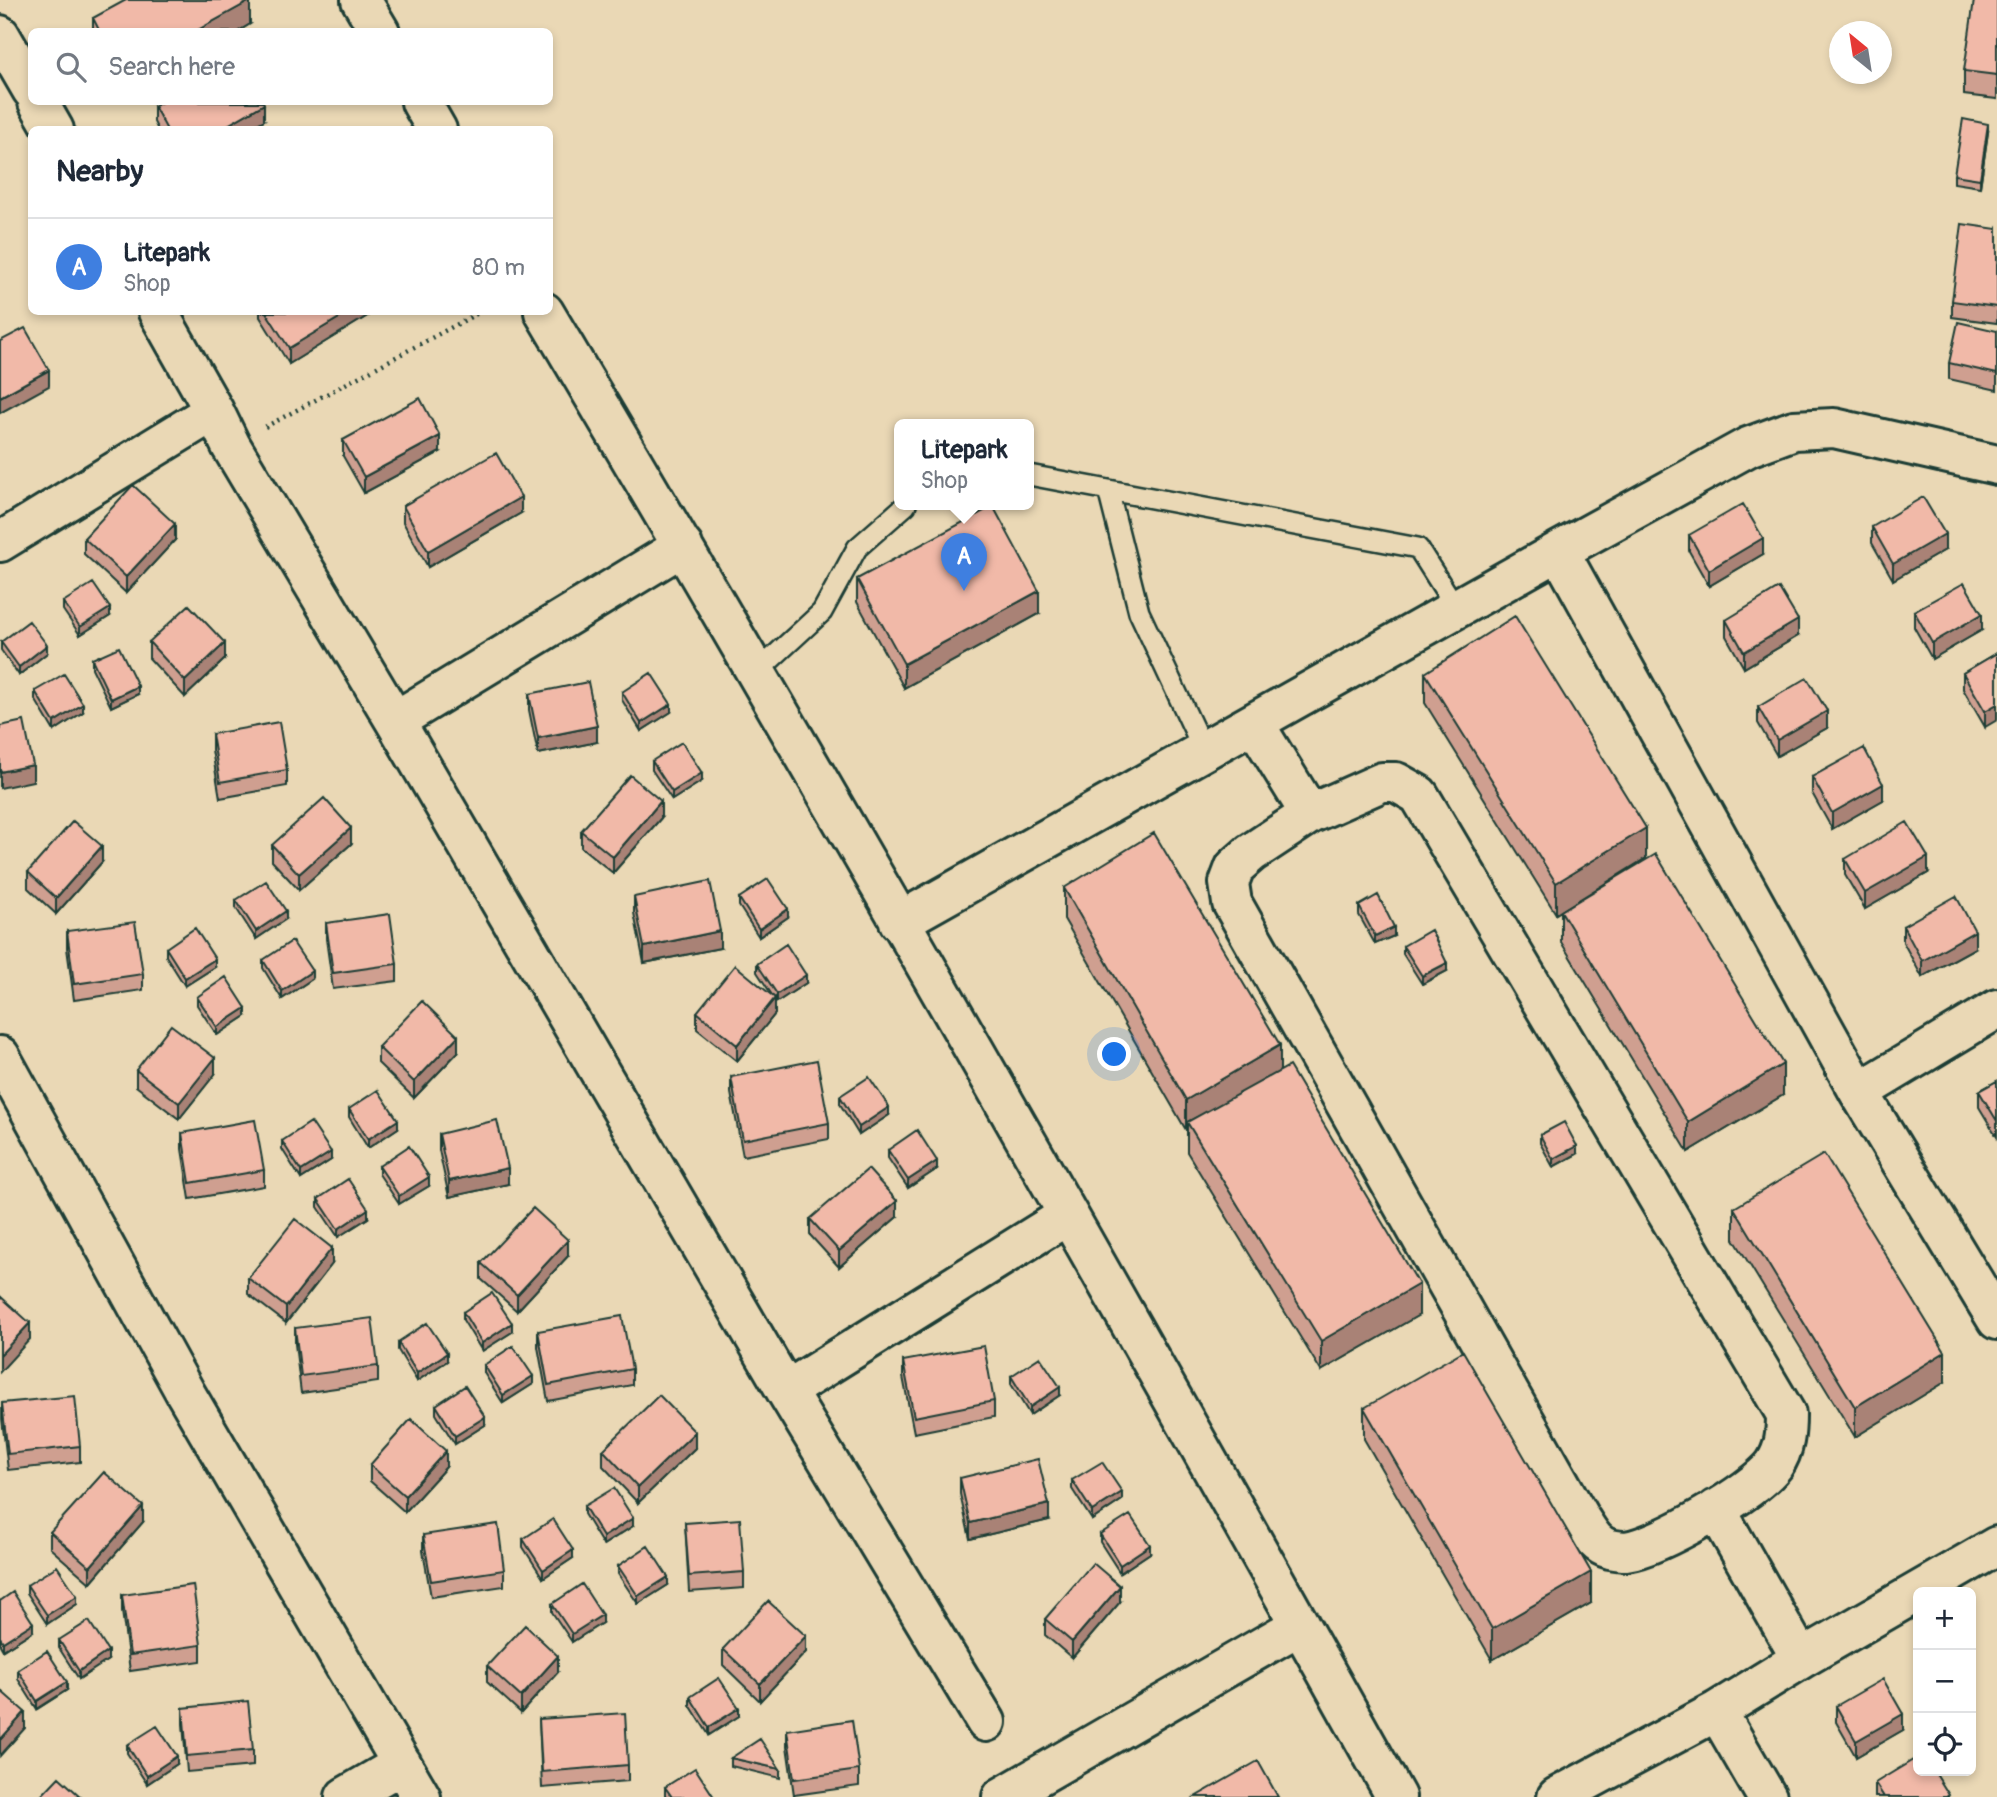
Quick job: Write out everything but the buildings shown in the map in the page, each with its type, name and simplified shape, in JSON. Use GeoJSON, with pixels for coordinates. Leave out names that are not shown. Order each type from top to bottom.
{"type":"FeatureCollection","features":[{"type":"Feature","properties":{"kind":"street"},"geometry":{"type":"LineString","coordinates":[[361,0],[378,28]]}},
{"type":"Feature","properties":{"kind":"street"},"geometry":{"type":"LineString","coordinates":[[0,34],[28,83]]}},
{"type":"Feature","properties":{"kind":"street"},"geometry":{"type":"LineString","coordinates":[[40,105],[52,126]]}},
{"type":"Feature","properties":{"kind":"street"},"geometry":{"type":"LineString","coordinates":[[423,105],[435,126]]}},
{"type":"Feature","properties":{"kind":"street"},"geometry":{"type":"LineString","coordinates":[[160,315],[231,446],[395,721],[786,1391],[986,1722]]}},
{"type":"Feature","properties":{"kind":"street"},"geometry":{"type":"LineString","coordinates":[[546,315],[900,922],[1396,1797]]}},
{"type":"Feature","properties":{"kind":"street"},"geometry":{"type":"LineString","coordinates":[[0,542],[214,411]]}},
{"type":"Feature","properties":{"kind":"street"},"geometry":{"type":"LineString","coordinates":[[900,922],[1456,608],[1748,447],[1794,430],[1834,428],[1997,465]]}},
{"type":"Feature","properties":{"kind":"street"},"geometry":{"type":"LineString","coordinates":[[395,721],[683,546]]}},
{"type":"Feature","properties":{"kind":"street"},"geometry":{"type":"LineString","coordinates":[[1559,551],[1859,1092],[1997,1320]]}},
{"type":"Feature","properties":{"kind":"street"},"geometry":{"type":"LineString","coordinates":[[1254,723],[1310,814]]}},
{"type":"Feature","properties":{"kind":"street"},"geometry":{"type":"LineString","coordinates":[[1382,782],[1396,782],[1419,795],[1786,1414],[1786,1436],[1775,1463],[1756,1483],[1716,1509],[1672,1534],[1625,1551],[1608,1548],[1596,1542],[1581,1520],[1232,903],[1229,883],[1235,867],[1251,853],[1310,814],[1382,782]]}},
{"type":"Feature","properties":{"kind":"street"},"geometry":{"type":"LineString","coordinates":[[1859,1092],[1997,1009]]}},
{"type":"Feature","properties":{"kind":"street"},"geometry":{"type":"LineString","coordinates":[[0,1056],[186,1394],[421,1797]]}},
{"type":"Feature","properties":{"kind":"street"},"geometry":{"type":"LineString","coordinates":[[786,1391],[1068,1215]]}},
{"type":"Feature","properties":{"kind":"street"},"geometry":{"type":"LineString","coordinates":[[1716,1509],[1801,1659]]}},
{"type":"Feature","properties":{"kind":"street"},"geometry":{"type":"LineString","coordinates":[[1557,1797],[1717,1711],[1801,1659],[1997,1546]]}},
{"type":"Feature","properties":{"kind":"street"},"geometry":{"type":"LineString","coordinates":[[1002,1797],[1300,1625]]}},
{"type":"Feature","properties":{"kind":"street"},"geometry":{"type":"LineString","coordinates":[[1717,1711],[1767,1797]]}},
{"type":"Feature","properties":{"kind":"street"},"geometry":{"type":"LineString","coordinates":[[345,1797],[402,1764]]}},
{"type":"Feature","properties":{"kind":"lane"},"geometry":{"type":"LineString","coordinates":[[1034,476],[1418,548],[1456,608]]}},
{"type":"Feature","properties":{"kind":"lane"},"geometry":{"type":"LineString","coordinates":[[1108,490],[1139,612],[1204,751]]}},
{"type":"Feature","properties":{"kind":"lane"},"geometry":{"type":"LineString","coordinates":[[755,673],[822,612],[857,548],[900,510]]}},
{"type":"Feature","properties":{"kind":"path"},"geometry":{"type":"LineString","coordinates":[[231,446],[474,315]]}},
{"type":"Feature","properties":{"kind":"place","name":"Litepark"},"geometry":{"type":"Point","coordinates":[964,591]}}]}
